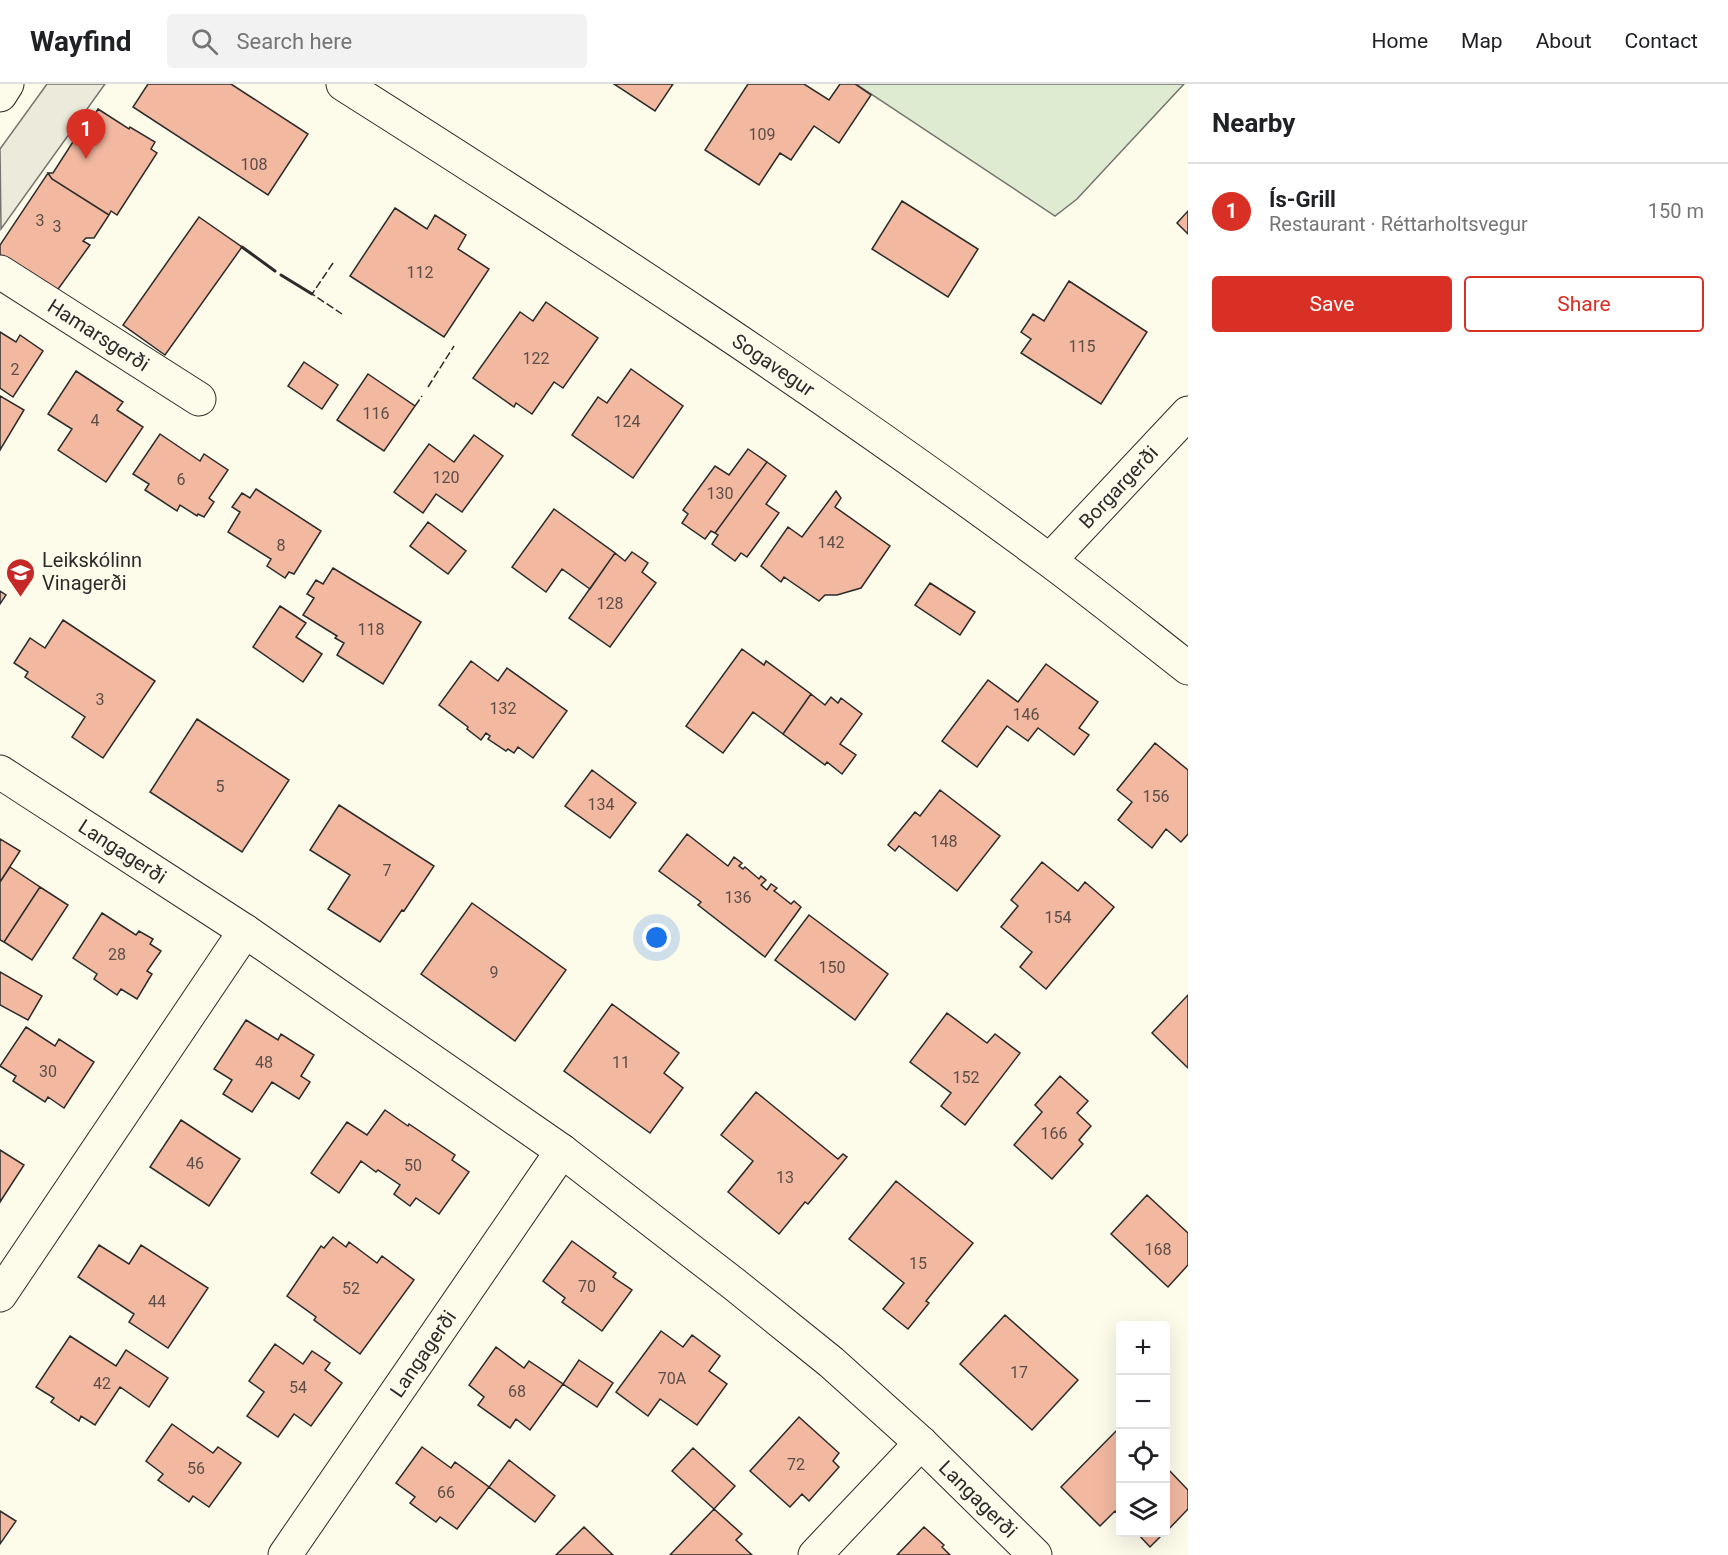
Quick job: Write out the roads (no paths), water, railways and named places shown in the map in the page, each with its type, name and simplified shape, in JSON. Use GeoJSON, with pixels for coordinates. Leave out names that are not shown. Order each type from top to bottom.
{"type":"FeatureCollection","features":[{"type":"Feature","properties":{"kind":"street"},"geometry":{"type":"LineString","coordinates":[[0,95],[7,84]]}},
{"type":"Feature","properties":{"kind":"street","name":"Sogavegur"},"geometry":{"type":"LineString","coordinates":[[344,84],[565,225],[762,356],[1050,560],[1188,668]]}},
{"type":"Feature","properties":{"kind":"street","name":"Hamarsgerði"},"geometry":{"type":"LineString","coordinates":[[0,272],[199,399]]}},
{"type":"Feature","properties":{"kind":"street","name":"Borgargerði"},"geometry":{"type":"LineString","coordinates":[[1050,560],[1188,413]]}},
{"type":"Feature","properties":{"kind":"street","name":"Langagerði"},"geometry":{"type":"LineString","coordinates":[[0,772],[245,931],[562,1151],[831,1362],[921,1443],[1035,1555]]}},
{"type":"Feature","properties":{"kind":"street"},"geometry":{"type":"LineString","coordinates":[[0,1295],[245,931]]}},
{"type":"Feature","properties":{"kind":"street","name":"Langagerði"},"geometry":{"type":"LineString","coordinates":[[285,1555],[562,1151]]}},
{"type":"Feature","properties":{"kind":"street"},"geometry":{"type":"LineString","coordinates":[[814,1555],[921,1443]]}},
{"type":"Feature","properties":{"kind":"place","name":"Ís-Grill"},"geometry":{"type":"Point","coordinates":[86,159]}},
{"type":"Feature","properties":{"kind":"place","name":"Leikskólinn Vinagerði"},"geometry":{"type":"Point","coordinates":[21,598]}}]}
